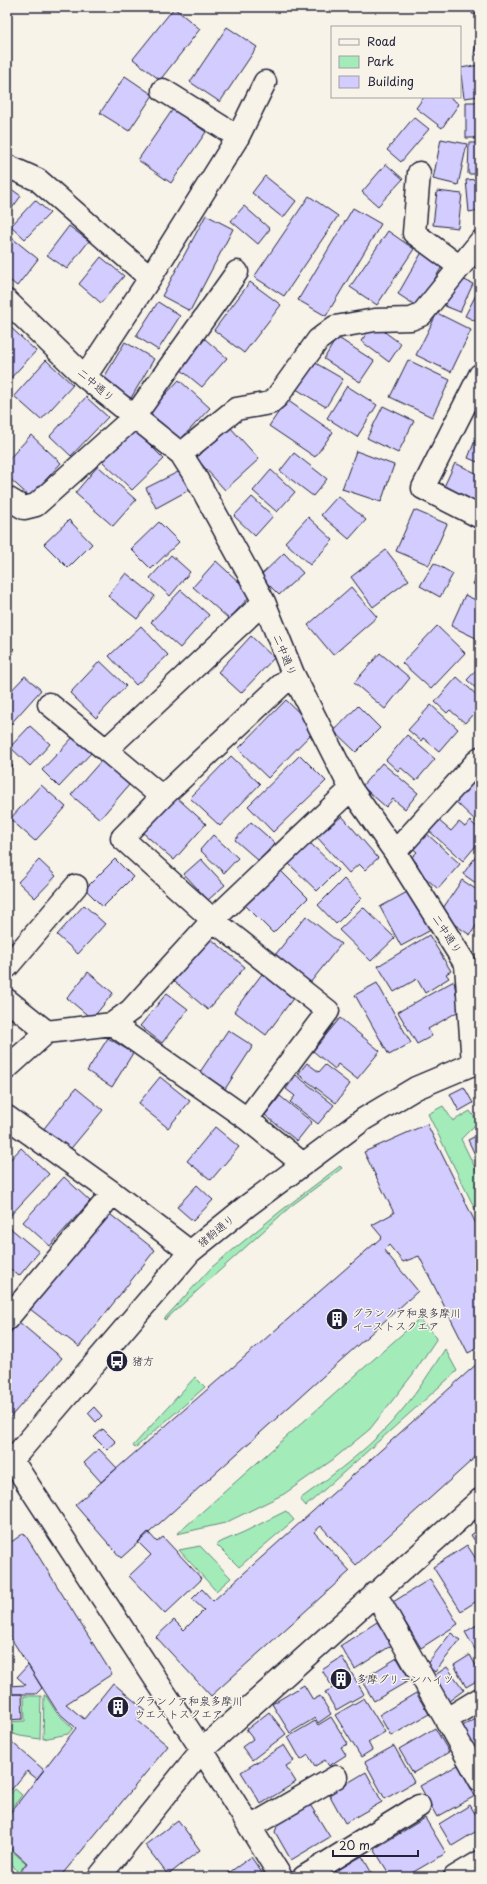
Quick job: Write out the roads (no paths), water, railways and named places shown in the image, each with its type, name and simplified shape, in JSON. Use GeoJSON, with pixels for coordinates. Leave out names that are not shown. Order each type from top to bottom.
{"type":"FeatureCollection","features":[{"type":"Feature","properties":{"kind":"street"},"geometry":{"type":"LineString","coordinates":[[85,377],[150,278],[238,137],[265,82]]}},
{"type":"Feature","properties":{"kind":"street"},"geometry":{"type":"LineString","coordinates":[[163,90],[238,137]]}},
{"type":"Feature","properties":{"kind":"street"},"geometry":{"type":"LineString","coordinates":[[7,166],[38,180],[150,278]]}},
{"type":"Feature","properties":{"kind":"street"},"geometry":{"type":"LineString","coordinates":[[418,173],[414,234],[460,266]]}},
{"type":"Feature","properties":{"kind":"street"},"geometry":{"type":"LineString","coordinates":[[182,454],[236,409],[270,404],[278,396],[318,340],[335,327],[375,320],[411,319],[421,315],[460,266],[479,245]]}},
{"type":"Feature","properties":{"kind":"street"},"geometry":{"type":"LineString","coordinates":[[7,498],[24,508],[36,505],[134,417],[237,272]]}},
{"type":"Feature","properties":{"kind":"street","name":"二中通り"},"geometry":{"type":"LineString","coordinates":[[7,300],[85,377],[182,454],[264,602],[293,674],[350,789],[395,852],[466,965],[476,1062]]}},
{"type":"Feature","properties":{"kind":"street"},"geometry":{"type":"LineString","coordinates":[[480,375],[423,488],[480,517]]}},
{"type":"Feature","properties":{"kind":"street"},"geometry":{"type":"LineString","coordinates":[[106,750],[264,602]]}},
{"type":"Feature","properties":{"kind":"street"},"geometry":{"type":"LineString","coordinates":[[247,1118],[328,1011],[213,920],[122,838],[162,797],[293,674]]}},
{"type":"Feature","properties":{"kind":"street"},"geometry":{"type":"LineString","coordinates":[[49,704],[162,797]]}},
{"type":"Feature","properties":{"kind":"street"},"geometry":{"type":"LineString","coordinates":[[395,852],[480,758]]}},
{"type":"Feature","properties":{"kind":"street"},"geometry":{"type":"LineString","coordinates":[[7,1068],[48,1032],[112,1024],[131,1010],[213,920],[350,789]]}},
{"type":"Feature","properties":{"kind":"street"},"geometry":{"type":"LineString","coordinates":[[7,967],[76,886]]}},
{"type":"Feature","properties":{"kind":"street"},"geometry":{"type":"LineString","coordinates":[[7,1000],[48,1032]]}},
{"type":"Feature","properties":{"kind":"street"},"geometry":{"type":"LineString","coordinates":[[112,1024],[247,1118],[303,1164]]}},
{"type":"Feature","properties":{"kind":"street","name":"猪駒通り"},"geometry":{"type":"LineString","coordinates":[[10,1463],[190,1252],[247,1206],[364,1119],[416,1088],[476,1062]]}},
{"type":"Feature","properties":{"kind":"street"},"geometry":{"type":"LineString","coordinates":[[7,1117],[113,1193],[190,1252]]}},
{"type":"Feature","properties":{"kind":"street"},"geometry":{"type":"LineString","coordinates":[[7,1319],[113,1193]]}},
{"type":"Feature","properties":{"kind":"street"},"geometry":{"type":"LineString","coordinates":[[10,1463],[202,1750],[281,1877]]}},
{"type":"Feature","properties":{"kind":"street"},"geometry":{"type":"LineString","coordinates":[[99,1877],[202,1750],[480,1500]]}},
{"type":"Feature","properties":{"kind":"street"},"geometry":{"type":"LineString","coordinates":[[375,1593],[480,1780]]}},
{"type":"Feature","properties":{"kind":"street"},"geometry":{"type":"LineString","coordinates":[[447,1719],[480,1699]]}},
{"type":"Feature","properties":{"kind":"street"},"geometry":{"type":"LineString","coordinates":[[250,1827],[336,1776]]}},
{"type":"Feature","properties":{"kind":"street"},"geometry":{"type":"LineString","coordinates":[[304,1877],[420,1806]]}},
{"type":"Feature","properties":{"kind":"street"},"geometry":{"type":"LineString","coordinates":[[455,1877],[480,1862]]}},
{"type":"Feature","properties":{"kind":"place","name":"グランノア和泉多摩川 イーストスクエア"},"geometry":{"type":"Point","coordinates":[337,1319]}},
{"type":"Feature","properties":{"kind":"place","name":"猪方"},"geometry":{"type":"Point","coordinates":[117,1361]}},
{"type":"Feature","properties":{"kind":"place","name":"多摩グリーンハイツ"},"geometry":{"type":"Point","coordinates":[341,1679]}},
{"type":"Feature","properties":{"kind":"place","name":"グランノア和泉多摩川 ウエストスクエア"},"geometry":{"type":"Point","coordinates":[118,1707]}}]}
